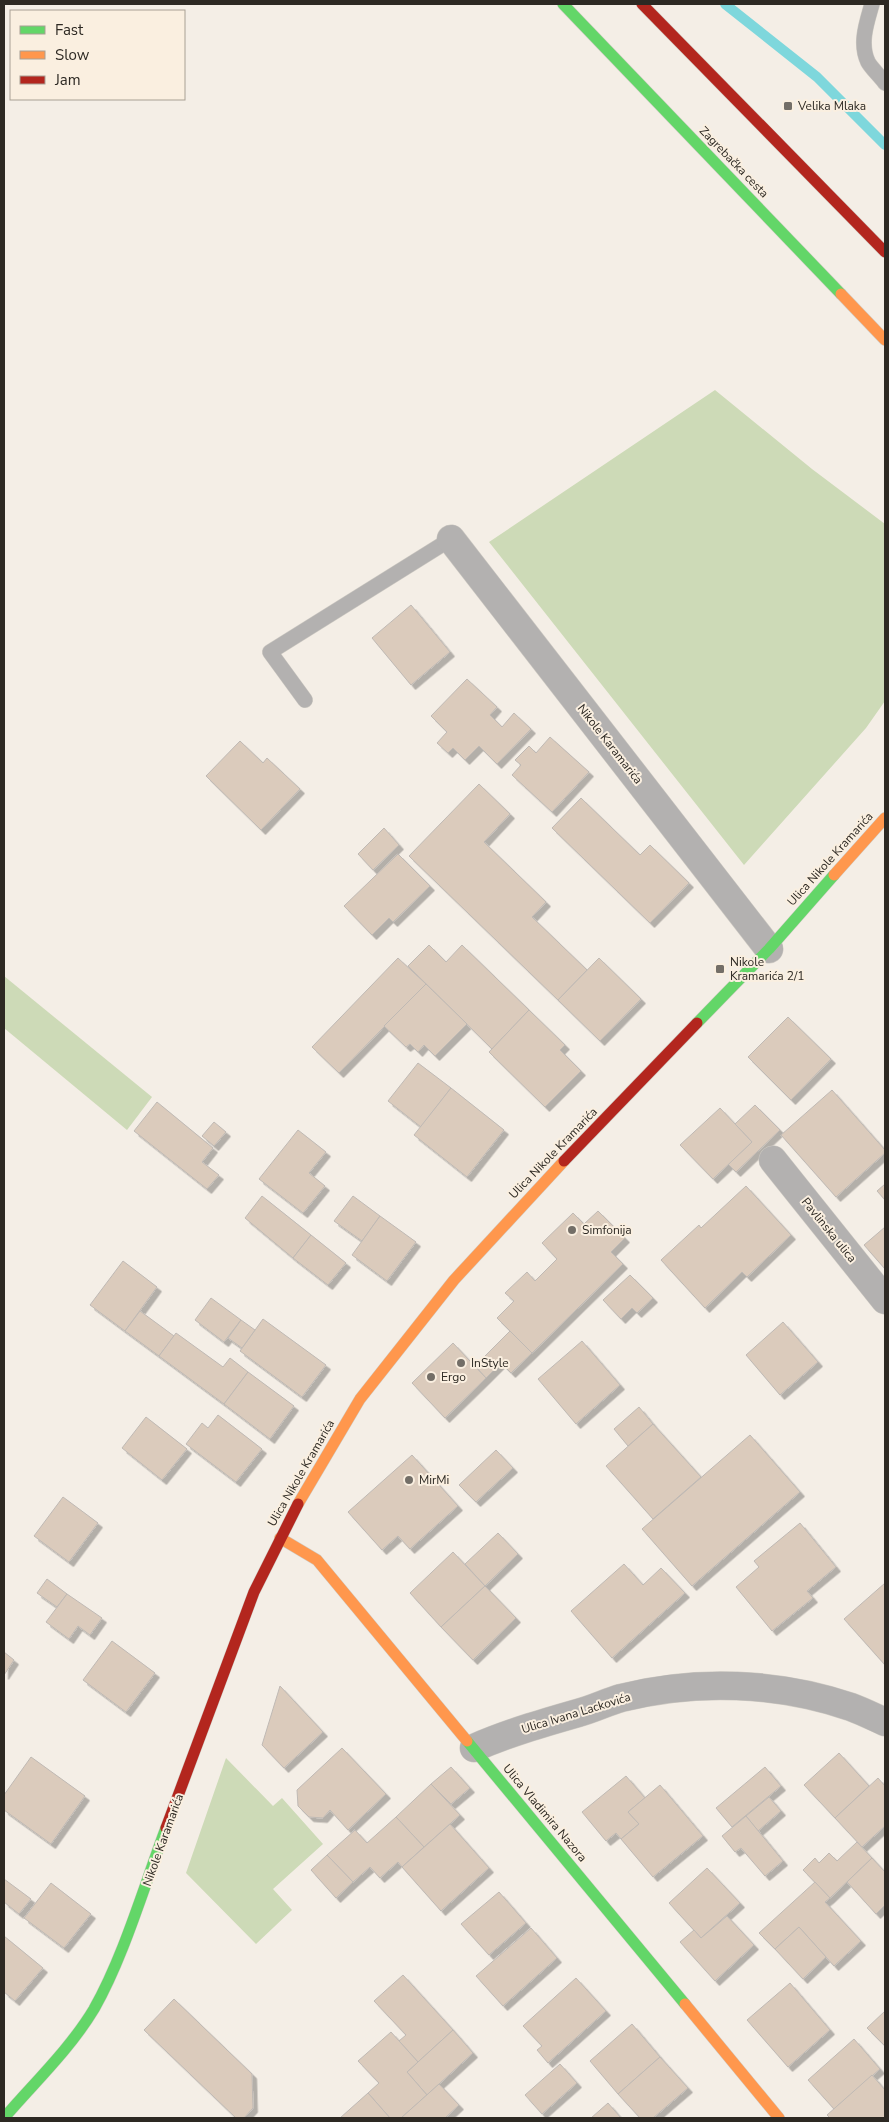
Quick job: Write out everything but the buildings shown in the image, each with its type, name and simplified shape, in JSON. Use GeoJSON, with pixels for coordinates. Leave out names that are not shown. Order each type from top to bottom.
{"type":"FeatureCollection","features":[{"type":"Feature","properties":{"kind":"main road","name":"Zagrebačka cesta"},"geometry":{"type":"LineString","coordinates":[[563,4],[885,340]]}},
{"type":"Feature","properties":{"kind":"main road"},"geometry":{"type":"LineString","coordinates":[[642,4],[885,252]]}},
{"type":"Feature","properties":{"kind":"main road","name":"Ulica Nikole Kramarića"},"geometry":{"type":"LineString","coordinates":[[280,1538],[323,1459],[360,1399],[454,1280],[530,1196],[769,949],[885,818]]}},
{"type":"Feature","properties":{"kind":"main road","name":"Ulica Vladimira Nazora"},"geometry":{"type":"LineString","coordinates":[[280,1538],[317,1560],[779,2118]]}},
{"type":"Feature","properties":{"kind":"main road","name":"Nikole Karamarića"},"geometry":{"type":"LineString","coordinates":[[4,2118],[75,2036],[93,2010],[111,1976],[254,1592],[280,1538]]}},
{"type":"Feature","properties":{"kind":"street","name":"Nikole Karamarića"},"geometry":{"type":"LineString","coordinates":[[451,539],[769,949]]}},
{"type":"Feature","properties":{"kind":"street","name":"Pavlinska ulica"},"geometry":{"type":"LineString","coordinates":[[773,1160],[885,1300]]}},
{"type":"Feature","properties":{"kind":"street","name":"Ulica Ivana Lackovića"},"geometry":{"type":"LineString","coordinates":[[474,1748],[501,1736],[621,1698],[674,1688],[720,1686],[762,1688],[807,1695],[852,1707],[885,1722]]}},
{"type":"Feature","properties":{"kind":"lane"},"geometry":{"type":"LineString","coordinates":[[872,4],[864,36],[864,50],[868,62],[885,83]]}},
{"type":"Feature","properties":{"kind":"lane"},"geometry":{"type":"LineString","coordinates":[[305,700],[270,652],[451,539]]}},
{"type":"Feature","properties":{"kind":"green space"},"geometry":{"type":"Polygon","coordinates":[[[715,390],[812,469],[885,524],[885,701],[866,728],[744,865],[489,542],[715,390]]]}},
{"type":"Feature","properties":{"kind":"green space"},"geometry":{"type":"Polygon","coordinates":[[[4,976],[152,1097],[127,1130],[4,1028],[4,976]]]}},
{"type":"Feature","properties":{"kind":"green space"},"geometry":{"type":"Polygon","coordinates":[[[226,1758],[273,1806],[282,1798],[323,1844],[273,1889],[292,1910],[256,1944],[186,1873],[226,1758]]]}},
{"type":"Feature","properties":{"kind":"waterway"},"geometry":{"type":"LineString","coordinates":[[725,4],[817,77],[885,145]]}},
{"type":"Feature","properties":{"kind":"traffic: fast"},"geometry":{"type":"LineString","coordinates":[[563,4],[841,294]]}},
{"type":"Feature","properties":{"kind":"traffic: fast"},"geometry":{"type":"LineString","coordinates":[[697,1023],[769,949],[834,875]]}},
{"type":"Feature","properties":{"kind":"traffic: fast"},"geometry":{"type":"LineString","coordinates":[[467,1741],[685,2004]]}},
{"type":"Feature","properties":{"kind":"traffic: fast"},"geometry":{"type":"LineString","coordinates":[[4,2118],[63,2052],[94,2009],[115,1967],[166,1828]]}},
{"type":"Feature","properties":{"kind":"traffic: slow"},"geometry":{"type":"LineString","coordinates":[[841,294],[885,340]]}},
{"type":"Feature","properties":{"kind":"traffic: slow"},"geometry":{"type":"LineString","coordinates":[[834,875],[885,818]]}},
{"type":"Feature","properties":{"kind":"traffic: slow"},"geometry":{"type":"LineString","coordinates":[[298,1504],[360,1399],[454,1280],[564,1161]]}},
{"type":"Feature","properties":{"kind":"traffic: slow"},"geometry":{"type":"LineString","coordinates":[[280,1538],[317,1560],[467,1741]]}},
{"type":"Feature","properties":{"kind":"traffic: slow"},"geometry":{"type":"LineString","coordinates":[[685,2004],[779,2118]]}},
{"type":"Feature","properties":{"kind":"traffic: jam"},"geometry":{"type":"LineString","coordinates":[[642,4],[885,252]]}},
{"type":"Feature","properties":{"kind":"traffic: jam"},"geometry":{"type":"LineString","coordinates":[[564,1161],[697,1023]]}},
{"type":"Feature","properties":{"kind":"traffic: jam"},"geometry":{"type":"LineString","coordinates":[[166,1828],[254,1592],[298,1504]]}},
{"type":"Feature","properties":{"kind":"place","name":"Velika Mlaka"},"geometry":{"type":"Point","coordinates":[788,106]}},
{"type":"Feature","properties":{"kind":"place","name":"Nikole Kramarića 2/1"},"geometry":{"type":"Point","coordinates":[720,969]}},
{"type":"Feature","properties":{"kind":"place","name":"Simfonija"},"geometry":{"type":"Point","coordinates":[572,1230]}},
{"type":"Feature","properties":{"kind":"place","name":"InStyle"},"geometry":{"type":"Point","coordinates":[461,1363]}},
{"type":"Feature","properties":{"kind":"place","name":"Ergo"},"geometry":{"type":"Point","coordinates":[431,1377]}},
{"type":"Feature","properties":{"kind":"place","name":"MirMi"},"geometry":{"type":"Point","coordinates":[409,1480]}}]}
